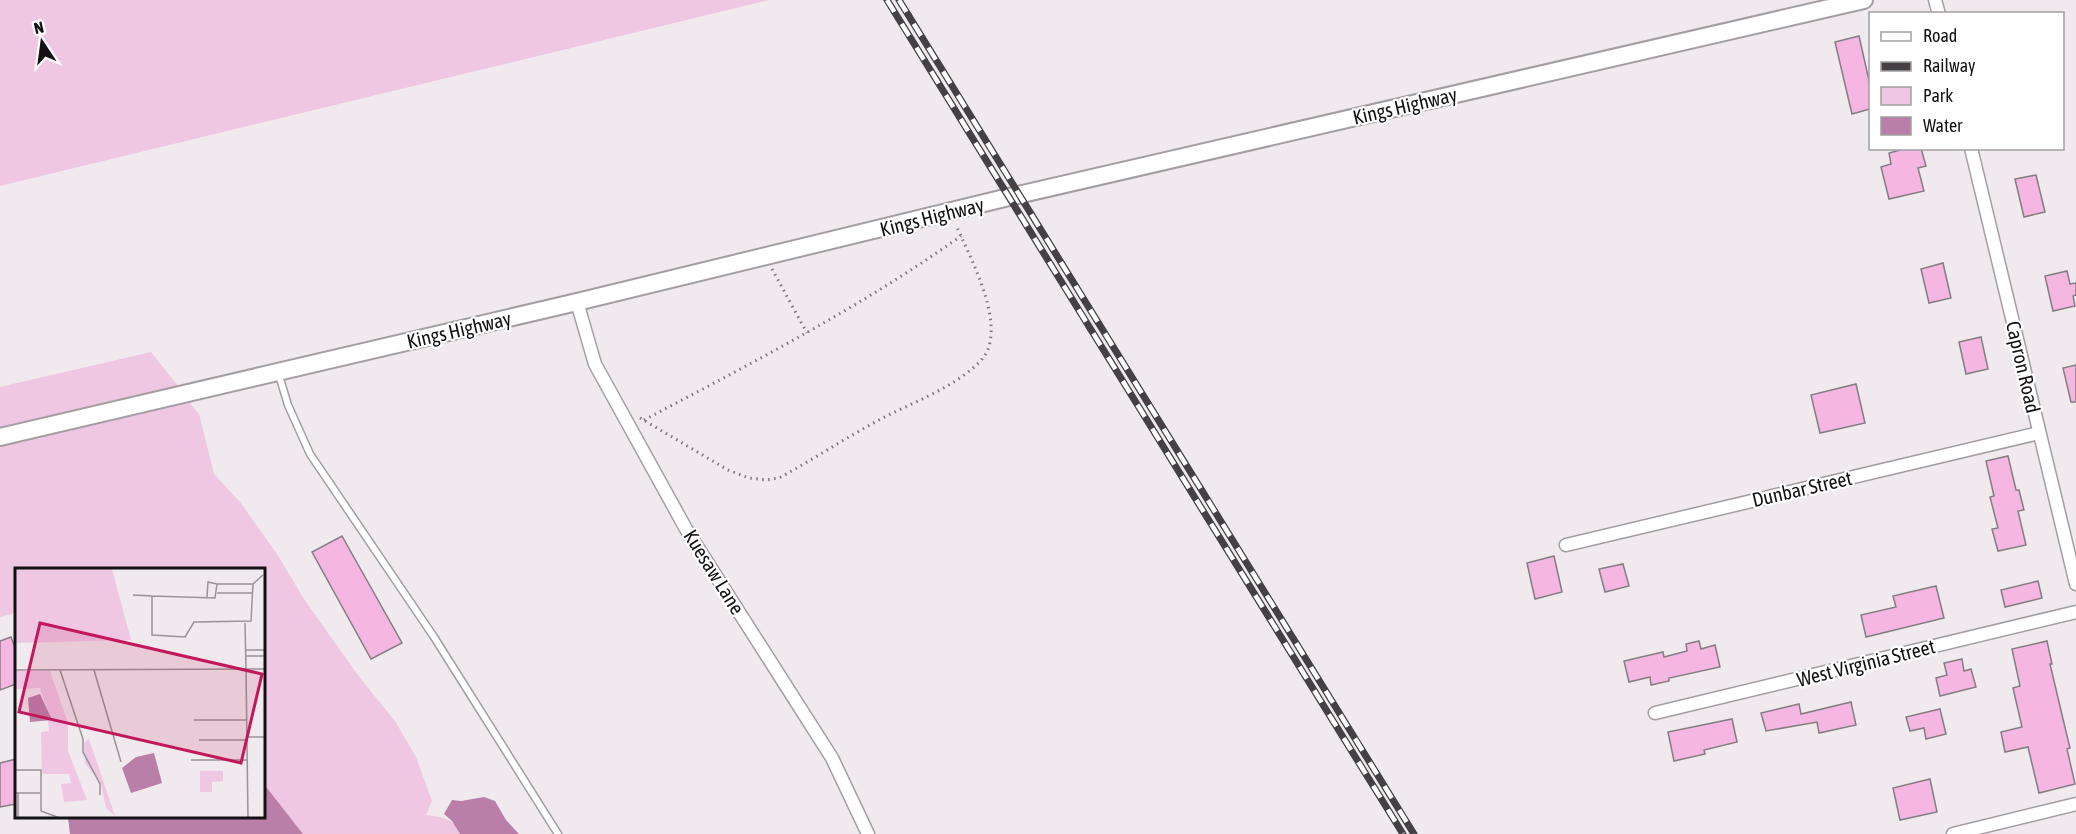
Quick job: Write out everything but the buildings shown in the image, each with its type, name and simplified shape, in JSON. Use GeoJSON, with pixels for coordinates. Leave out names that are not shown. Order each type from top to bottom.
{"type":"FeatureCollection","features":[{"type":"Feature","properties":{"kind":"street","name":"Kings Highway"},"geometry":{"type":"LineString","coordinates":[[0,437],[577,302],[951,213],[1009,197],[1864,0]]}},
{"type":"Feature","properties":{"kind":"street","name":"Capron Road"},"geometry":{"type":"LineString","coordinates":[[1971,150],[2038,434],[2076,583]]}},
{"type":"Feature","properties":{"kind":"street","name":"Kuesaw Lane"},"geometry":{"type":"LineString","coordinates":[[577,302],[595,364],[686,529],[832,758],[868,834]]}},
{"type":"Feature","properties":{"kind":"street","name":"Dunbar Street"},"geometry":{"type":"LineString","coordinates":[[1566,545],[2038,434]]}},
{"type":"Feature","properties":{"kind":"street","name":"West Virginia Street"},"geometry":{"type":"LineString","coordinates":[[1655,713],[2076,612]]}},
{"type":"Feature","properties":{"kind":"street"},"geometry":{"type":"LineString","coordinates":[[1953,834],[2076,804]]}},
{"type":"Feature","properties":{"kind":"lane"},"geometry":{"type":"LineString","coordinates":[[278,372],[288,405],[310,454],[434,637],[558,834]]}},
{"type":"Feature","properties":{"kind":"path"},"geometry":{"type":"LineString","coordinates":[[618,405],[728,470],[749,478],[766,480],[779,478],[877,421],[941,389],[971,370],[985,356],[990,342],[991,324],[986,302],[951,213]]}},
{"type":"Feature","properties":{"kind":"path"},"geometry":{"type":"LineString","coordinates":[[644,420],[807,333],[919,266],[961,236]]}},
{"type":"Feature","properties":{"kind":"path"},"geometry":{"type":"LineString","coordinates":[[766,257],[807,333]]}},
{"type":"Feature","properties":{"kind":"green space"},"geometry":{"type":"Polygon","coordinates":[[[0,0],[769,0],[0,186],[0,0]]]}},
{"type":"Feature","properties":{"kind":"green space"},"geometry":{"type":"Polygon","coordinates":[[[151,352],[178,386],[0,428],[0,387],[151,352]]]}},
{"type":"Feature","properties":{"kind":"green space"},"geometry":{"type":"Polygon","coordinates":[[[189,402],[199,414],[214,474],[240,502],[277,554],[304,599],[360,678],[395,721],[416,757],[432,801],[426,815],[451,821],[460,834],[303,834],[266,787],[266,568],[15,568],[15,611],[0,617],[0,446],[189,402]]]}},
{"type":"Feature","properties":{"kind":"water"},"geometry":{"type":"Polygon","coordinates":[[[266,787],[303,834],[70,834],[68,819],[266,819],[266,787]]]}},
{"type":"Feature","properties":{"kind":"water"},"geometry":{"type":"Polygon","coordinates":[[[484,797],[495,801],[506,820],[519,834],[460,834],[452,821],[444,814],[452,800],[461,801],[484,797]]]}},
{"type":"Feature","properties":{"kind":"railway"},"geometry":{"type":"LineString","coordinates":[[887,0],[1403,834]]}},
{"type":"Feature","properties":{"kind":"railway"},"geometry":{"type":"LineString","coordinates":[[899,0],[1414,834]]}}]}
